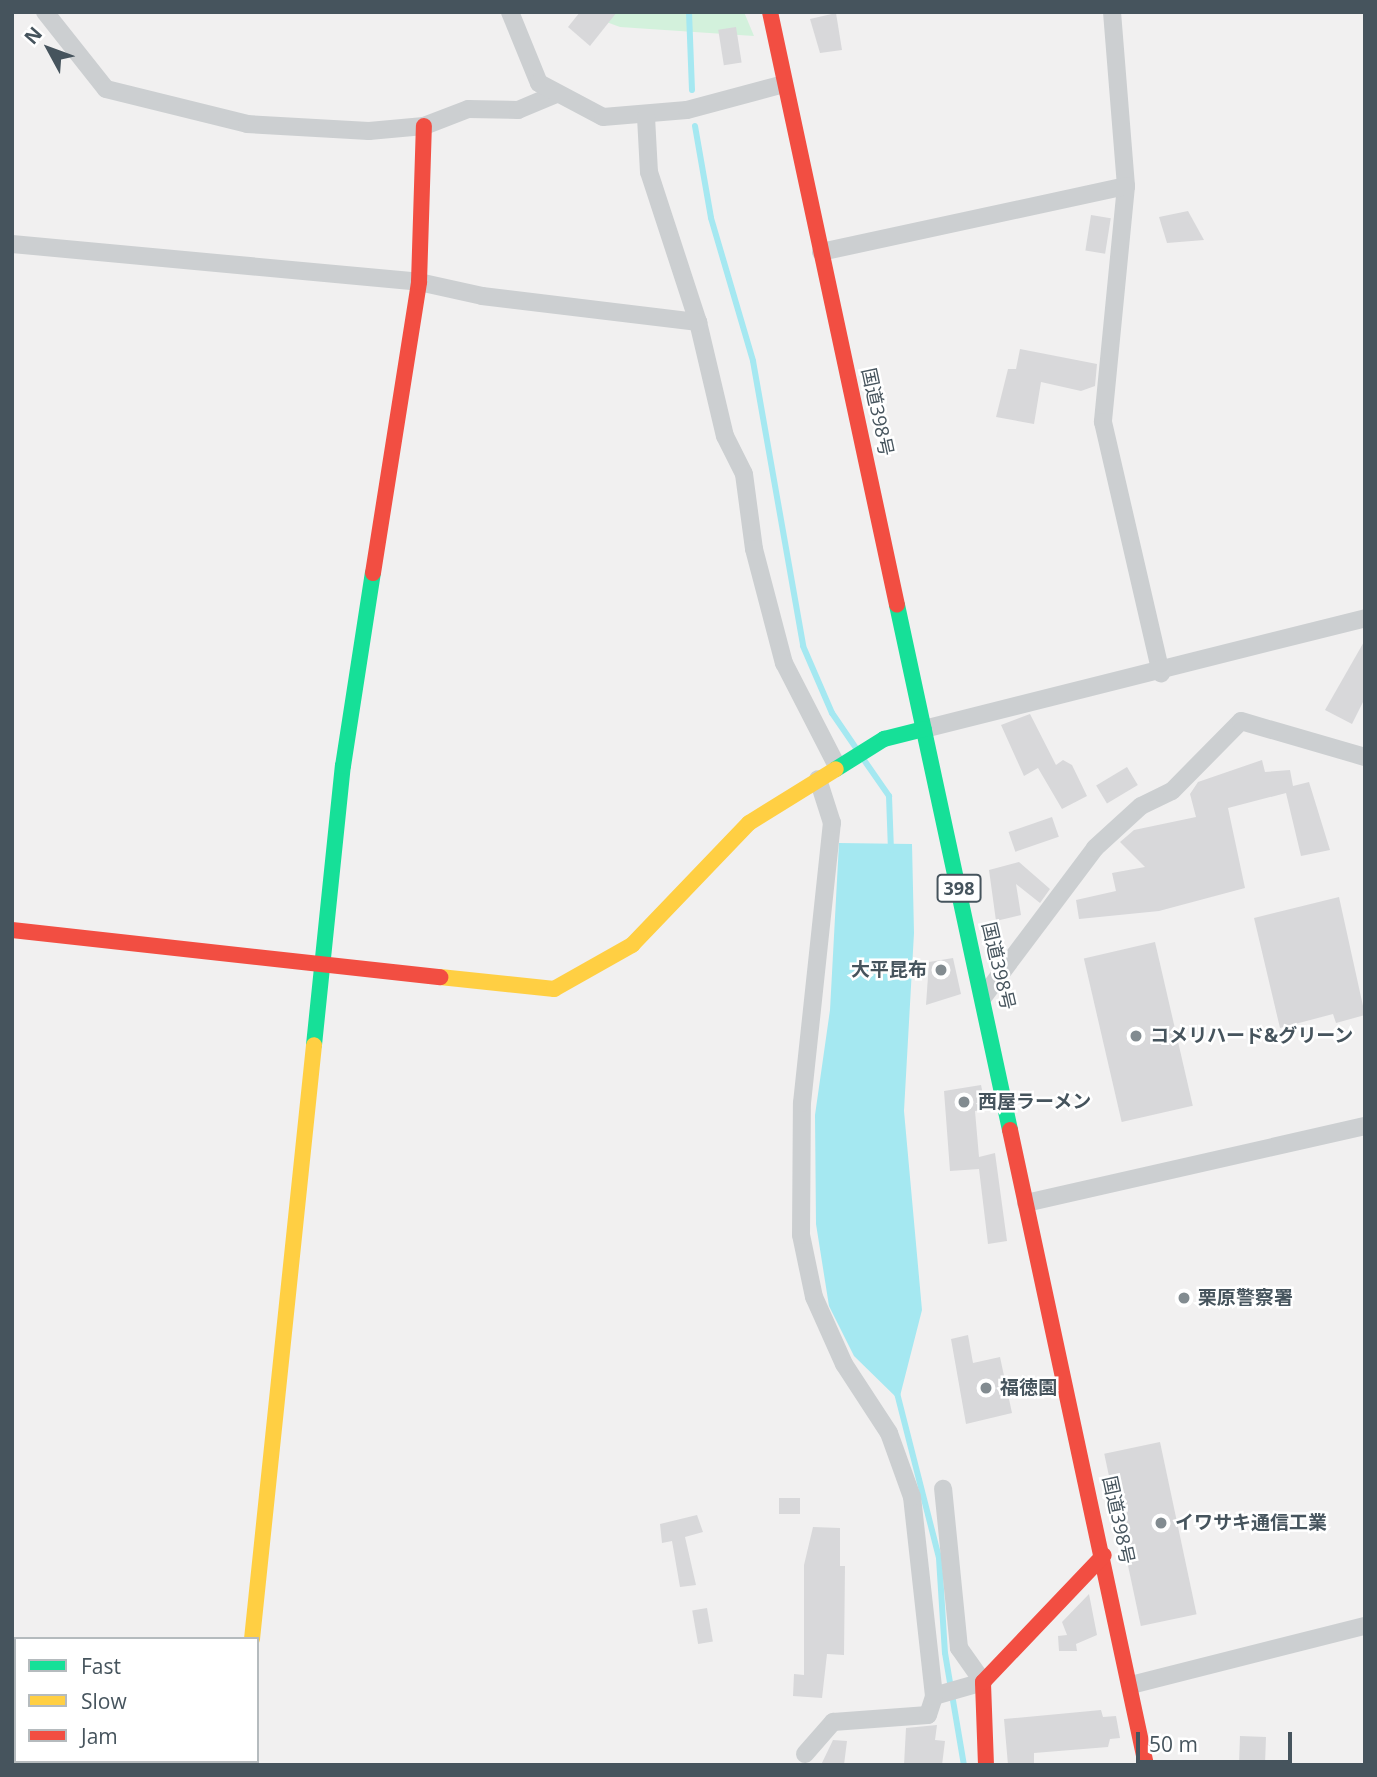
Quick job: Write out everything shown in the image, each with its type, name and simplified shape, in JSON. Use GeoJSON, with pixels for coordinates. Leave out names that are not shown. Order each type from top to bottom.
{"type":"FeatureCollection","features":[{"type":"Feature","properties":{"kind":"main road","name":"国道398号"},"geometry":{"type":"LineString","coordinates":[[770,12],[1104,1555],[1146,1765]]}},
{"type":"Feature","properties":{"kind":"main road"},"geometry":{"type":"LineString","coordinates":[[252,1637],[343,766],[419,282],[424,127]]}},
{"type":"Feature","properties":{"kind":"main road"},"geometry":{"type":"LineString","coordinates":[[12,930],[554,989],[632,945],[748,823],[841,763],[884,739],[924,729]]}},
{"type":"Feature","properties":{"kind":"main road"},"geometry":{"type":"LineString","coordinates":[[986,1765],[974,1685],[1104,1555]]}},
{"type":"Feature","properties":{"kind":"street"},"geometry":{"type":"LineString","coordinates":[[45,12],[106,89],[247,124],[369,131],[424,127],[468,109],[518,110],[556,94]]}},
{"type":"Feature","properties":{"kind":"street"},"geometry":{"type":"LineString","coordinates":[[510,12],[529,65],[556,94],[603,117],[646,117],[784,84]]}},
{"type":"Feature","properties":{"kind":"street"},"geometry":{"type":"LineString","coordinates":[[1112,12],[1126,186],[1103,422],[1161,673]]}},
{"type":"Feature","properties":{"kind":"street"},"geometry":{"type":"LineString","coordinates":[[646,117],[649,172],[698,323],[725,436],[744,474],[754,549],[784,663],[841,763]]}},
{"type":"Feature","properties":{"kind":"street"},"geometry":{"type":"LineString","coordinates":[[821,252],[1126,186]]}},
{"type":"Feature","properties":{"kind":"street"},"geometry":{"type":"LineString","coordinates":[[12,244],[419,282],[482,296],[698,323]]}},
{"type":"Feature","properties":{"kind":"street"},"geometry":{"type":"LineString","coordinates":[[924,729],[1161,673],[1365,618]]}},
{"type":"Feature","properties":{"kind":"street"},"geometry":{"type":"LineString","coordinates":[[984,996],[1095,848],[1141,806],[1172,791],[1241,722],[1365,758]]}},
{"type":"Feature","properties":{"kind":"street"},"geometry":{"type":"LineString","coordinates":[[805,1754],[833,1722],[928,1715],[937,1693],[912,1497],[889,1433],[844,1364],[814,1297],[801,1235],[802,1103],[832,823],[830,798],[818,779]]}},
{"type":"Feature","properties":{"kind":"street"},"geometry":{"type":"LineString","coordinates":[[1026,1203],[1365,1126]]}},
{"type":"Feature","properties":{"kind":"street"},"geometry":{"type":"LineString","coordinates":[[937,1693],[974,1685],[959,1648],[943,1489]]}},
{"type":"Feature","properties":{"kind":"street"},"geometry":{"type":"LineString","coordinates":[[1131,1685],[1365,1626]]}},
{"type":"Feature","properties":{"kind":"green space"},"geometry":{"type":"Polygon","coordinates":[[[579,12],[744,12],[754,36],[620,27],[579,12]]]}},
{"type":"Feature","properties":{"kind":"water"},"geometry":{"type":"Polygon","coordinates":[[[839,843],[912,844],[914,933],[904,1111],[922,1310],[899,1400],[854,1356],[829,1306],[816,1224],[815,1115],[830,1010],[839,843]]]}},
{"type":"Feature","properties":{"kind":"building"},"geometry":{"type":"Polygon","coordinates":[[[580,12],[617,12],[590,46],[568,27],[580,12]]]}},
{"type":"Feature","properties":{"kind":"building"},"geometry":{"type":"Polygon","coordinates":[[[836,13],[842,50],[820,53],[810,19],[836,13]]]}},
{"type":"Feature","properties":{"kind":"building"},"geometry":{"type":"Polygon","coordinates":[[[736,27],[742,63],[724,65],[718,30],[736,27]]]}},
{"type":"Feature","properties":{"kind":"building"},"geometry":{"type":"Polygon","coordinates":[[[1188,211],[1204,240],[1167,243],[1159,217],[1188,211]]]}},
{"type":"Feature","properties":{"kind":"building"},"geometry":{"type":"Polygon","coordinates":[[[1091,215],[1111,218],[1105,254],[1085,251],[1091,215]]]}},
{"type":"Feature","properties":{"kind":"building"},"geometry":{"type":"Polygon","coordinates":[[[1020,349],[1097,364],[1095,386],[1081,391],[1041,382],[1034,424],[996,417],[1008,369],[1016,369],[1020,349]]]}},
{"type":"Feature","properties":{"kind":"building"},"geometry":{"type":"Polygon","coordinates":[[[1365,640],[1365,698],[1352,724],[1325,710],[1365,640]]]}},
{"type":"Feature","properties":{"kind":"building"},"geometry":{"type":"Polygon","coordinates":[[[1030,714],[1056,765],[1063,760],[1072,765],[1087,796],[1062,809],[1038,768],[1024,776],[1001,725],[1030,714]]]}},
{"type":"Feature","properties":{"kind":"building"},"geometry":{"type":"Polygon","coordinates":[[[1262,760],[1265,772],[1290,770],[1293,786],[1309,782],[1330,850],[1301,856],[1286,793],[1228,808],[1245,888],[1159,911],[1079,919],[1076,900],[1116,891],[1112,873],[1145,867],[1120,842],[1134,830],[1196,817],[1190,794],[1198,782],[1262,760]]]}},
{"type":"Feature","properties":{"kind":"building"},"geometry":{"type":"Polygon","coordinates":[[[1127,767],[1138,785],[1107,804],[1096,786],[1127,767]]]}},
{"type":"Feature","properties":{"kind":"building"},"geometry":{"type":"Polygon","coordinates":[[[1052,817],[1059,837],[1015,852],[1009,832],[1052,817]]]}},
{"type":"Feature","properties":{"kind":"building"},"geometry":{"type":"Polygon","coordinates":[[[1019,862],[1050,889],[1040,903],[1016,884],[1021,915],[996,921],[989,870],[1019,862]]]}},
{"type":"Feature","properties":{"kind":"building"},"geometry":{"type":"Polygon","coordinates":[[[1339,897],[1365,1015],[1336,1023],[1333,1014],[1280,1028],[1254,918],[1339,897]]]}},
{"type":"Feature","properties":{"kind":"building"},"geometry":{"type":"Polygon","coordinates":[[[1155,942],[1193,1106],[1122,1122],[1084,958],[1155,942]]]}},
{"type":"Feature","properties":{"kind":"building"},"geometry":{"type":"Polygon","coordinates":[[[953,958],[961,994],[926,1005],[929,962],[953,958]]]}},
{"type":"Feature","properties":{"kind":"building"},"geometry":{"type":"Polygon","coordinates":[[[981,1085],[986,1109],[975,1111],[979,1157],[995,1153],[1007,1241],[988,1244],[979,1169],[950,1171],[944,1091],[981,1085]]]}},
{"type":"Feature","properties":{"kind":"building"},"geometry":{"type":"Polygon","coordinates":[[[968,1335],[973,1363],[1000,1357],[1012,1413],[966,1424],[951,1339],[968,1335]]]}},
{"type":"Feature","properties":{"kind":"building"},"geometry":{"type":"Polygon","coordinates":[[[1160,1442],[1197,1614],[1141,1626],[1104,1454],[1160,1442]]]}},
{"type":"Feature","properties":{"kind":"building"},"geometry":{"type":"Polygon","coordinates":[[[779,1498],[800,1498],[800,1514],[779,1514],[779,1498]]]}},
{"type":"Feature","properties":{"kind":"building"},"geometry":{"type":"Polygon","coordinates":[[[697,1515],[703,1532],[685,1537],[696,1585],[680,1587],[672,1541],[662,1543],[660,1524],[697,1515]]]}},
{"type":"Feature","properties":{"kind":"building"},"geometry":{"type":"Polygon","coordinates":[[[813,1527],[840,1528],[840,1566],[845,1566],[844,1655],[827,1654],[822,1698],[793,1696],[794,1674],[804,1675],[804,1565],[813,1527]]]}},
{"type":"Feature","properties":{"kind":"building"},"geometry":{"type":"Polygon","coordinates":[[[1089,1594],[1097,1635],[1076,1644],[1077,1651],[1059,1651],[1058,1636],[1067,1635],[1062,1622],[1089,1594]]]}},
{"type":"Feature","properties":{"kind":"building"},"geometry":{"type":"Polygon","coordinates":[[[707,1608],[713,1641],[698,1644],[692,1611],[707,1608]]]}},
{"type":"Feature","properties":{"kind":"building"},"geometry":{"type":"Polygon","coordinates":[[[1101,1710],[1103,1717],[1116,1716],[1120,1738],[1110,1739],[1108,1747],[1034,1753],[1034,1765],[1008,1765],[1004,1719],[1101,1710]]]}},
{"type":"Feature","properties":{"kind":"building"},"geometry":{"type":"Polygon","coordinates":[[[937,1725],[935,1740],[945,1741],[942,1765],[904,1765],[906,1728],[937,1725]]]}},
{"type":"Feature","properties":{"kind":"building"},"geometry":{"type":"Polygon","coordinates":[[[1240,1736],[1266,1737],[1265,1765],[1239,1765],[1240,1736]]]}},
{"type":"Feature","properties":{"kind":"building"},"geometry":{"type":"Polygon","coordinates":[[[833,1740],[847,1741],[844,1765],[821,1765],[833,1740]]]}},
{"type":"Feature","properties":{"kind":"waterway"},"geometry":{"type":"LineString","coordinates":[[689,12],[692,90]]}},
{"type":"Feature","properties":{"kind":"waterway"},"geometry":{"type":"LineString","coordinates":[[695,126],[711,218],[753,361],[803,646],[832,713],[856,748]]}},
{"type":"Feature","properties":{"kind":"waterway"},"geometry":{"type":"LineString","coordinates":[[864,760],[889,796],[891,850]]}},
{"type":"Feature","properties":{"kind":"waterway"},"geometry":{"type":"LineString","coordinates":[[897,1393],[939,1558],[945,1653],[964,1765]]}},
{"type":"Feature","properties":{"kind":"traffic: fast"},"geometry":{"type":"LineString","coordinates":[[314,1045],[343,766],[373,573]]}},
{"type":"Feature","properties":{"kind":"traffic: fast"},"geometry":{"type":"LineString","coordinates":[[897,605],[1010,1130]]}},
{"type":"Feature","properties":{"kind":"traffic: fast"},"geometry":{"type":"LineString","coordinates":[[836,769],[884,739],[924,729]]}},
{"type":"Feature","properties":{"kind":"traffic: slow"},"geometry":{"type":"LineString","coordinates":[[440,977],[554,989],[632,945],[749,823],[836,769]]}},
{"type":"Feature","properties":{"kind":"traffic: slow"},"geometry":{"type":"LineString","coordinates":[[252,1637],[314,1045]]}},
{"type":"Feature","properties":{"kind":"traffic: jam"},"geometry":{"type":"LineString","coordinates":[[770,12],[897,605]]}},
{"type":"Feature","properties":{"kind":"traffic: jam"},"geometry":{"type":"LineString","coordinates":[[373,573],[419,282],[424,126]]}},
{"type":"Feature","properties":{"kind":"traffic: jam"},"geometry":{"type":"LineString","coordinates":[[12,930],[440,977]]}},
{"type":"Feature","properties":{"kind":"traffic: jam"},"geometry":{"type":"LineString","coordinates":[[1010,1130],[1146,1765]]}},
{"type":"Feature","properties":{"kind":"traffic: jam"},"geometry":{"type":"LineString","coordinates":[[986,1765],[983,1682],[1104,1555]]}},
{"type":"Feature","properties":{"kind":"place","name":"大平昆布"},"geometry":{"type":"Point","coordinates":[941,970]}},
{"type":"Feature","properties":{"kind":"place","name":"コメリハード&グリーン"},"geometry":{"type":"Point","coordinates":[1136,1036]}},
{"type":"Feature","properties":{"kind":"place","name":"西屋ラーメン"},"geometry":{"type":"Point","coordinates":[964,1102]}},
{"type":"Feature","properties":{"kind":"place","name":"栗原警察署"},"geometry":{"type":"Point","coordinates":[1184,1298]}},
{"type":"Feature","properties":{"kind":"place","name":"福徳園"},"geometry":{"type":"Point","coordinates":[986,1388]}},
{"type":"Feature","properties":{"kind":"place","name":"イワサキ通信工業"},"geometry":{"type":"Point","coordinates":[1161,1523]}}]}
